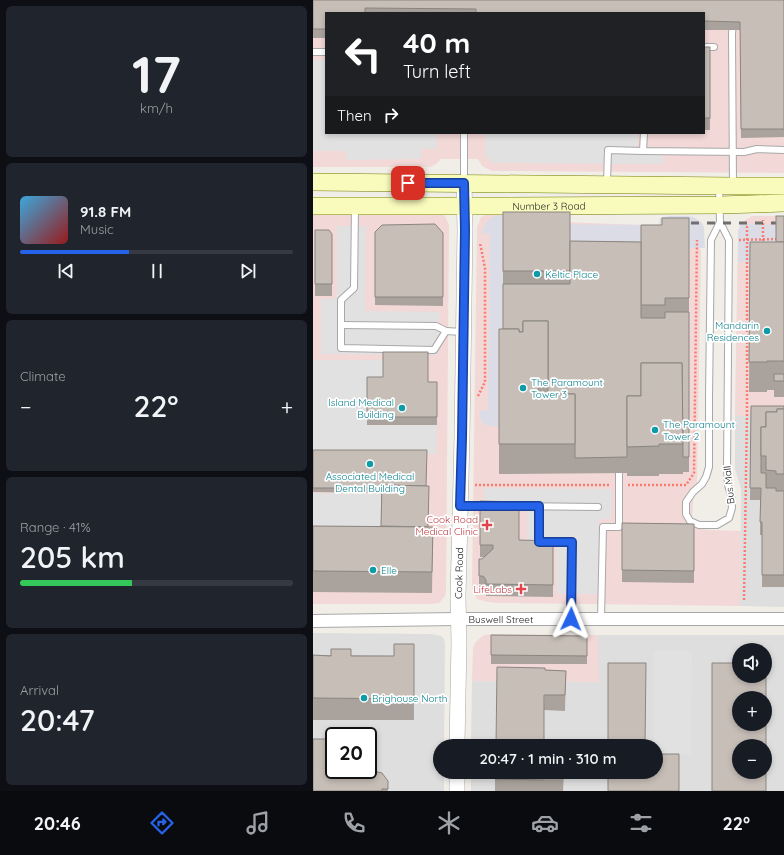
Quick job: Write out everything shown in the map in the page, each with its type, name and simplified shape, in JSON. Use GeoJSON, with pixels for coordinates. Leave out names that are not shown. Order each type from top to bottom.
{"type":"FeatureCollection","features":[{"type":"Feature","properties":{"kind":"main road"},"geometry":{"type":"LineString","coordinates":[[313,182],[784,186]]}},
{"type":"Feature","properties":{"kind":"main road","name":"Number 3 Road"},"geometry":{"type":"LineString","coordinates":[[313,206],[720,205],[784,203]]}},
{"type":"Feature","properties":{"kind":"street","name":"Cook Road"},"geometry":{"type":"LineString","coordinates":[[457,739],[459,642],[457,619],[462,437],[464,183]]}},
{"type":"Feature","properties":{"kind":"street","name":"Buswell Street"},"geometry":{"type":"LineString","coordinates":[[313,621],[457,619],[784,620]]}},
{"type":"Feature","properties":{"kind":"street"},"geometry":{"type":"LineString","coordinates":[[457,779],[457,791]]}},
{"type":"Feature","properties":{"kind":"lane","name":"Bus Mall"},"geometry":{"type":"LineString","coordinates":[[720,222],[711,240],[709,467],[702,484],[693,492],[686,502],[686,514],[690,521],[699,525],[717,526],[729,518],[732,508],[727,469],[729,240],[720,222],[720,205],[726,186],[733,152],[732,34],[733,21],[736,15]]}},
{"type":"Feature","properties":{"kind":"lane"},"geometry":{"type":"LineString","coordinates":[[705,46],[714,47]]}},
{"type":"Feature","properties":{"kind":"lane"},"geometry":{"type":"LineString","coordinates":[[313,52],[325,52]]}},
{"type":"Feature","properties":{"kind":"lane"},"geometry":{"type":"LineString","coordinates":[[463,134],[464,183]]}},
{"type":"Feature","properties":{"kind":"lane"},"geometry":{"type":"LineString","coordinates":[[643,151],[644,134]]}},
{"type":"Feature","properties":{"kind":"lane"},"geometry":{"type":"LineString","coordinates":[[607,185],[608,150],[744,152],[757,149],[784,150]]}},
{"type":"Feature","properties":{"kind":"lane"},"geometry":{"type":"LineString","coordinates":[[355,206],[354,288],[341,300],[341,348],[434,350],[446,331]]}},
{"type":"Feature","properties":{"kind":"lane"},"geometry":{"type":"LineString","coordinates":[[341,325],[436,326],[446,331],[463,332]]}},
{"type":"Feature","properties":{"kind":"lane"},"geometry":{"type":"LineString","coordinates":[[601,619],[603,527],[619,527],[619,473]]}},
{"type":"Feature","properties":{"kind":"lane"},"geometry":{"type":"LineString","coordinates":[[460,506],[496,506]]}},
{"type":"Feature","properties":{"kind":"lane"},"geometry":{"type":"LineString","coordinates":[[503,506],[598,507]]}},
{"type":"Feature","properties":{"kind":"lane"},"geometry":{"type":"LineString","coordinates":[[539,506],[539,542],[572,542],[571,619]]}},
{"type":"Feature","properties":{"kind":"path"},"geometry":{"type":"LineString","coordinates":[[763,220],[763,252]]}},
{"type":"Feature","properties":{"kind":"path"},"geometry":{"type":"LineString","coordinates":[[744,600],[747,410],[747,227],[749,224]]}},
{"type":"Feature","properties":{"kind":"path"},"geometry":{"type":"LineString","coordinates":[[738,240],[776,239]]}},
{"type":"Feature","properties":{"kind":"path"},"geometry":{"type":"LineString","coordinates":[[475,485],[686,485],[694,473],[697,240]]}},
{"type":"Feature","properties":{"kind":"path"},"geometry":{"type":"LineString","coordinates":[[477,396],[485,382],[485,268],[480,242]]}},
{"type":"Feature","properties":{"kind":"path"},"geometry":{"type":"LineString","coordinates":[[747,410],[753,410]]}},
{"type":"Feature","properties":{"kind":"shaded area"},"geometry":{"type":"Polygon","coordinates":[[[313,0],[784,0],[784,173],[492,171],[482,166],[478,159],[441,159],[430,167],[313,167],[313,0]]]}},
{"type":"Feature","properties":{"kind":"shaded area"},"geometry":{"type":"Polygon","coordinates":[[[313,60],[325,60],[325,134],[437,134],[436,149],[421,149],[421,159],[346,160],[346,151],[313,151],[313,60]]]}},
{"type":"Feature","properties":{"kind":"shaded area"},"geometry":{"type":"Polygon","coordinates":[[[485,134],[638,134],[637,152],[663,153],[663,164],[493,163],[485,154],[485,134]]]}},
{"type":"Feature","properties":{"kind":"shaded area"},"geometry":{"type":"Polygon","coordinates":[[[313,210],[442,213],[449,225],[446,591],[445,596],[439,603],[313,604],[313,210]]]}},
{"type":"Feature","properties":{"kind":"shaded area"},"geometry":{"type":"Polygon","coordinates":[[[495,210],[536,221],[668,226],[689,229],[701,251],[697,485],[693,501],[692,520],[694,528],[741,531],[740,606],[498,603],[477,599],[472,589],[477,227],[481,217],[495,210]]]}},
{"type":"Feature","properties":{"kind":"shaded area"},"geometry":{"type":"Polygon","coordinates":[[[502,215],[509,215],[509,224],[659,225],[660,218],[669,216],[689,216],[702,223],[704,228],[705,248],[662,248],[503,241],[503,358],[499,358],[499,426],[488,426],[482,423],[480,411],[488,410],[490,234],[482,233],[484,226],[489,219],[502,215]]]}},
{"type":"Feature","properties":{"kind":"shaded area"},"geometry":{"type":"Polygon","coordinates":[[[752,216],[784,216],[784,414],[735,416],[738,231],[744,221],[752,216]]]}},
{"type":"Feature","properties":{"kind":"shaded area"},"geometry":{"type":"Polygon","coordinates":[[[741,224],[776,225],[784,263],[738,262],[738,231],[741,224]]]}},
{"type":"Feature","properties":{"kind":"shaded area"},"geometry":{"type":"Polygon","coordinates":[[[337,226],[366,226],[365,311],[439,312],[438,355],[321,354],[321,299],[337,299],[337,226]]]}},
{"type":"Feature","properties":{"kind":"shaded area"},"geometry":{"type":"Polygon","coordinates":[[[313,360],[383,360],[383,386],[367,425],[437,425],[436,454],[313,454],[313,360]]]}},
{"type":"Feature","properties":{"kind":"shaded area"},"geometry":{"type":"Polygon","coordinates":[[[784,414],[784,607],[740,606],[741,489],[735,469],[735,416],[784,414]]]}},
{"type":"Feature","properties":{"kind":"shaded area"},"geometry":{"type":"Polygon","coordinates":[[[484,488],[612,489],[611,519],[599,519],[599,594],[557,594],[557,547],[527,547],[527,508],[484,508],[484,488]]]}},
{"type":"Feature","properties":{"kind":"shaded area"},"geometry":{"type":"Polygon","coordinates":[[[313,493],[382,494],[382,548],[313,547],[313,493]]]}},
{"type":"Feature","properties":{"kind":"shaded area"},"geometry":{"type":"Polygon","coordinates":[[[313,633],[432,634],[441,636],[444,639],[444,739],[433,739],[433,779],[444,779],[444,791],[313,791],[313,633]]]}},
{"type":"Feature","properties":{"kind":"shaded area"},"geometry":{"type":"Polygon","coordinates":[[[491,634],[598,635],[599,682],[472,681],[473,648],[475,643],[481,637],[491,634]]]}},
{"type":"Feature","properties":{"kind":"shaded area"},"geometry":{"type":"Polygon","coordinates":[[[598,635],[784,635],[784,791],[471,791],[471,779],[663,779],[663,739],[471,739],[472,681],[598,682],[598,635]]]}},
{"type":"Feature","properties":{"kind":"shaded area"},"geometry":{"type":"Polygon","coordinates":[[[654,651],[692,651],[691,754],[663,754],[663,739],[654,739],[654,651]]]}},
{"type":"Feature","properties":{"kind":"building"},"geometry":{"type":"Polygon","coordinates":[[[313,0],[784,0],[784,129],[741,129],[740,22],[705,21],[705,12],[476,12],[476,9],[365,8],[365,12],[325,12],[325,29],[313,29],[313,0]]]}},
{"type":"Feature","properties":{"kind":"building"},"geometry":{"type":"Polygon","coordinates":[[[705,47],[710,47],[710,118],[705,118],[705,47]]]}},
{"type":"Feature","properties":{"kind":"building"},"geometry":{"type":"Polygon","coordinates":[[[503,212],[570,212],[570,271],[503,271],[503,212]]]}},
{"type":"Feature","properties":{"kind":"building"},"geometry":{"type":"Polygon","coordinates":[[[776,216],[784,216],[784,242],[776,242],[776,216]]]}},
{"type":"Feature","properties":{"kind":"building"},"geometry":{"type":"Polygon","coordinates":[[[662,218],[689,218],[689,298],[665,298],[665,305],[641,305],[641,225],[662,225],[662,218]]]}},
{"type":"Feature","properties":{"kind":"building"},"geometry":{"type":"Polygon","coordinates":[[[435,224],[443,233],[443,297],[375,297],[375,232],[382,225],[435,224]]]}},
{"type":"Feature","properties":{"kind":"building"},"geometry":{"type":"Polygon","coordinates":[[[315,230],[329,230],[332,234],[332,284],[315,284],[315,230]]]}},
{"type":"Feature","properties":{"kind":"building"},"geometry":{"type":"Polygon","coordinates":[[[570,241],[641,242],[641,318],[665,318],[665,312],[689,312],[689,457],[683,457],[682,363],[641,363],[641,396],[627,396],[627,457],[575,458],[575,394],[548,394],[548,321],[523,321],[523,332],[519,332],[519,329],[503,329],[503,284],[570,284],[570,241]]]}},
{"type":"Feature","properties":{"kind":"building","name":"Mandarin Residences"},"geometry":{"type":"Polygon","coordinates":[[[750,242],[784,242],[784,361],[749,362],[750,242]]]}},
{"type":"Feature","properties":{"kind":"building","name":"The Paramount Tower 3"},"geometry":{"type":"Polygon","coordinates":[[[523,321],[548,321],[548,386],[538,386],[538,394],[575,394],[575,444],[499,444],[499,329],[519,329],[519,332],[523,332],[523,321]]]}},
{"type":"Feature","properties":{"kind":"building","name":"Island Medical Building"},"geometry":{"type":"Polygon","coordinates":[[[383,352],[428,352],[428,382],[437,382],[437,417],[367,417],[367,377],[383,377],[383,352]]]}},
{"type":"Feature","properties":{"kind":"building"},"geometry":{"type":"Polygon","coordinates":[[[641,363],[682,363],[683,444],[659,444],[659,446],[627,447],[627,396],[641,396],[641,363]]]}},
{"type":"Feature","properties":{"kind":"building"},"geometry":{"type":"Polygon","coordinates":[[[774,374],[784,374],[784,381],[774,381],[774,374]]]}},
{"type":"Feature","properties":{"kind":"building"},"geometry":{"type":"Polygon","coordinates":[[[751,406],[784,406],[784,409],[777,409],[777,412],[766,412],[766,427],[761,427],[761,473],[766,473],[766,488],[776,488],[776,491],[784,491],[784,575],[762,575],[762,522],[760,522],[761,488],[750,488],[751,406]]]}},
{"type":"Feature","properties":{"kind":"building"},"geometry":{"type":"Polygon","coordinates":[[[777,409],[784,409],[784,474],[776,474],[776,471],[766,470],[766,456],[761,456],[761,427],[766,427],[766,412],[777,412],[777,409]]]}},
{"type":"Feature","properties":{"kind":"building","name":"Associated Medical Dental Building"},"geometry":{"type":"Polygon","coordinates":[[[313,450],[427,450],[426,486],[382,485],[382,488],[313,488],[313,450]]]}},
{"type":"Feature","properties":{"kind":"building"},"geometry":{"type":"Polygon","coordinates":[[[382,485],[429,486],[428,527],[381,526],[382,485]]]}},
{"type":"Feature","properties":{"kind":"building"},"geometry":{"type":"Polygon","coordinates":[[[480,501],[519,502],[519,540],[553,541],[553,585],[486,584],[486,580],[483,576],[479,576],[479,559],[482,559],[493,549],[493,545],[480,545],[480,501]]]}},
{"type":"Feature","properties":{"kind":"building"},"geometry":{"type":"Polygon","coordinates":[[[622,523],[694,524],[694,571],[622,570],[622,523]]]}},
{"type":"Feature","properties":{"kind":"building"},"geometry":{"type":"Polygon","coordinates":[[[313,526],[433,527],[432,572],[313,571],[313,526]]]}},
{"type":"Feature","properties":{"kind":"building"},"geometry":{"type":"Polygon","coordinates":[[[491,635],[587,636],[587,656],[491,655],[491,635]]]}},
{"type":"Feature","properties":{"kind":"building"},"geometry":{"type":"Polygon","coordinates":[[[394,644],[414,644],[414,699],[313,698],[313,655],[331,656],[331,649],[351,649],[351,656],[394,656],[394,644]]]}},
{"type":"Feature","properties":{"kind":"building"},"geometry":{"type":"Polygon","coordinates":[[[608,663],[646,663],[645,739],[608,739],[608,663]]]}},
{"type":"Feature","properties":{"kind":"building"},"geometry":{"type":"Polygon","coordinates":[[[712,663],[732,663],[732,683],[766,683],[766,691],[732,691],[732,731],[766,731],[766,739],[732,739],[732,779],[766,779],[766,791],[712,791],[712,663]]]}},
{"type":"Feature","properties":{"kind":"building"},"geometry":{"type":"Polygon","coordinates":[[[497,667],[545,668],[545,670],[566,671],[565,695],[544,695],[544,739],[496,739],[497,667]]]}},
{"type":"Feature","properties":{"kind":"building"},"geometry":{"type":"Polygon","coordinates":[[[313,739],[325,739],[325,779],[377,779],[377,772],[382,773],[388,781],[388,789],[382,789],[382,791],[313,791],[313,739]]]}},
{"type":"Feature","properties":{"kind":"building"},"geometry":{"type":"Polygon","coordinates":[[[663,754],[679,754],[679,791],[608,791],[608,779],[663,779],[663,754]]]}},
{"type":"Feature","properties":{"kind":"building"},"geometry":{"type":"Polygon","coordinates":[[[495,779],[543,779],[543,780],[495,779]]]}},
{"type":"Feature","properties":{"kind":"railway"},"geometry":{"type":"LineString","coordinates":[[691,223],[784,223]]}},
{"type":"Feature","properties":{"kind":"place","name":"Keltic Place"},"geometry":{"type":"Point","coordinates":[537,274]}},
{"type":"Feature","properties":{"kind":"place","name":"Mandarin Residences"},"geometry":{"type":"Point","coordinates":[767,331]}},
{"type":"Feature","properties":{"kind":"place","name":"The Paramount Tower 3"},"geometry":{"type":"Point","coordinates":[523,388]}},
{"type":"Feature","properties":{"kind":"place","name":"Island Medical Building"},"geometry":{"type":"Point","coordinates":[402,408]}},
{"type":"Feature","properties":{"kind":"place","name":"The Paramount Tower 2"},"geometry":{"type":"Point","coordinates":[655,430]}},
{"type":"Feature","properties":{"kind":"place","name":"Associated Medical Dental Building"},"geometry":{"type":"Point","coordinates":[370,464]}},
{"type":"Feature","properties":{"kind":"place","name":"Cook Road Medical Clinic"},"geometry":{"type":"Point","coordinates":[487,525]}},
{"type":"Feature","properties":{"kind":"place","name":"Elle"},"geometry":{"type":"Point","coordinates":[373,570]}},
{"type":"Feature","properties":{"kind":"place","name":"LifeLabs"},"geometry":{"type":"Point","coordinates":[521,589]}},
{"type":"Feature","properties":{"kind":"place","name":"Brighouse North"},"geometry":{"type":"Point","coordinates":[364,698]}},
{"type":"Feature","properties":{"kind":"route"},"geometry":{"type":"LineString","coordinates":[[408,183],[464,183],[465,230],[460,506],[539,506],[539,542],[572,542],[571,619]]}}]}
